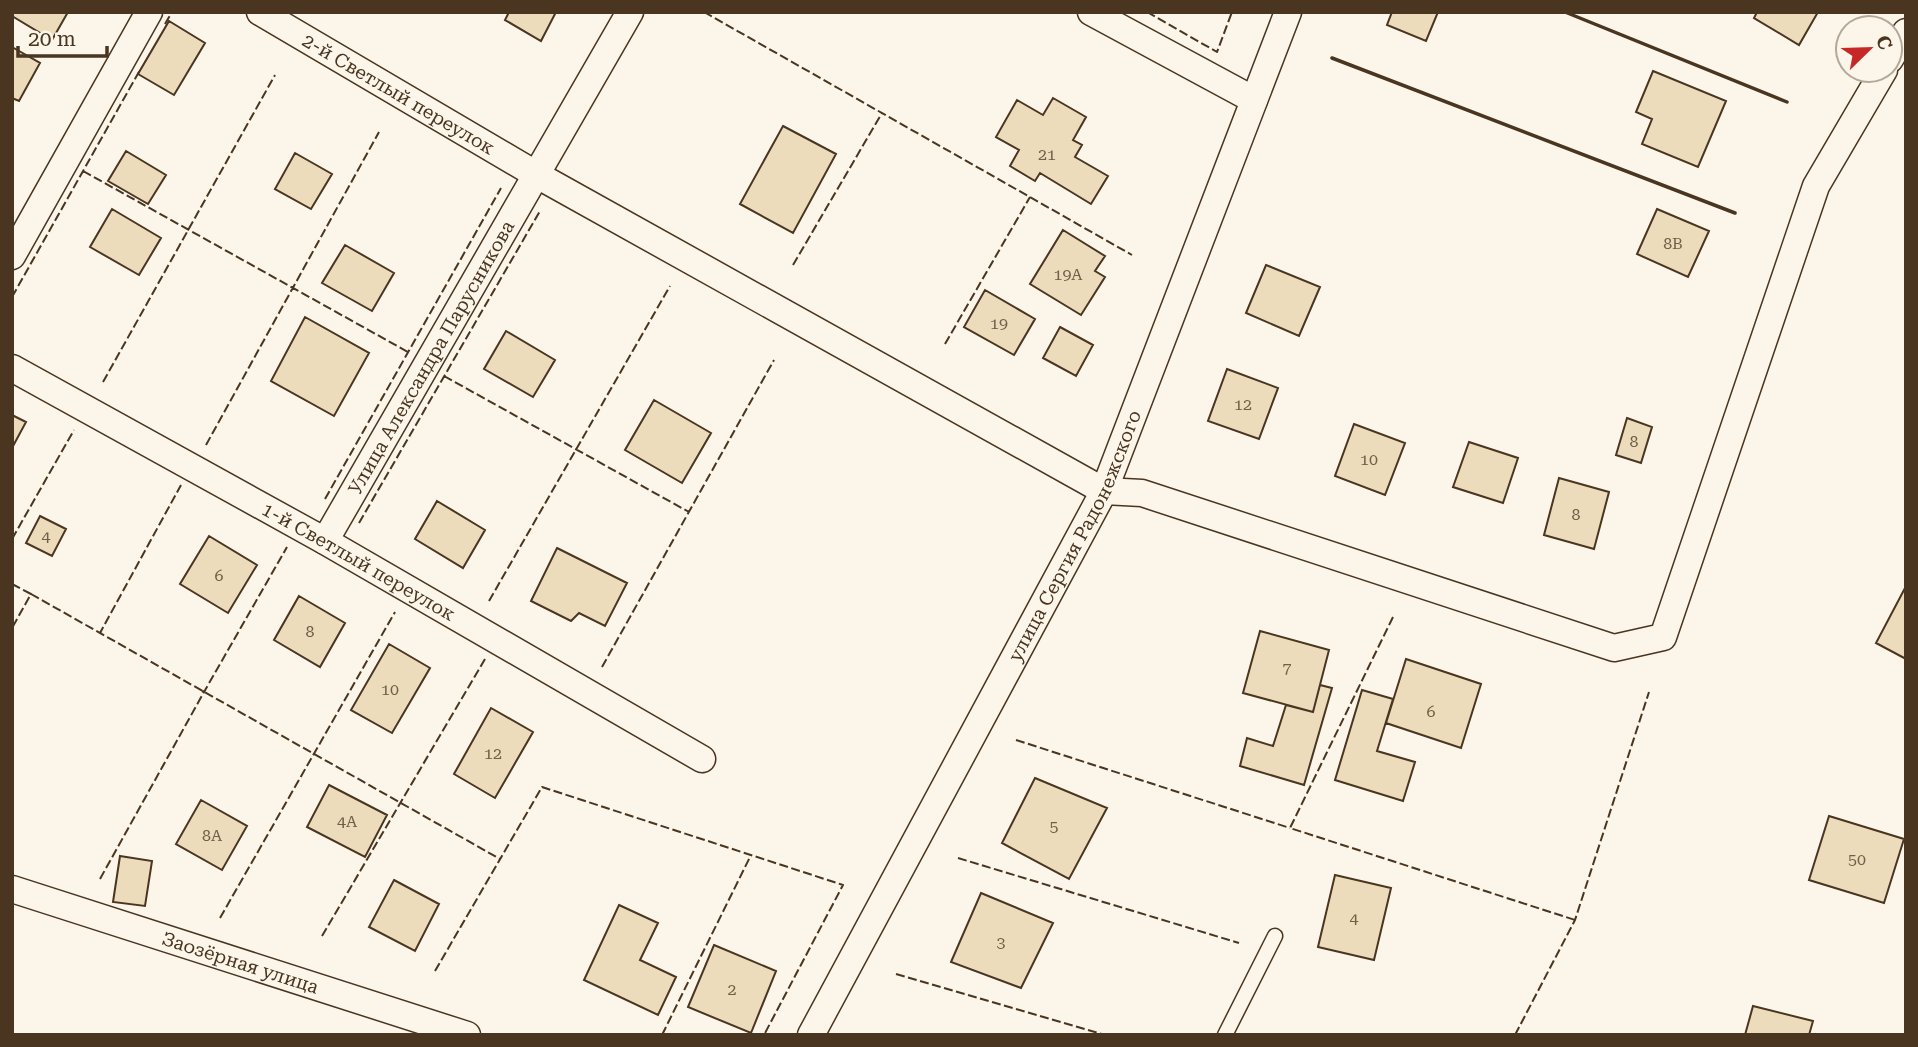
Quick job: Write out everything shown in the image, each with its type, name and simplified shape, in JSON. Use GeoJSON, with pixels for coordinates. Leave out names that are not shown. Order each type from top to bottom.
{"type":"FeatureCollection","features":[{"type":"Feature","properties":{"kind":"street"},"geometry":{"type":"LineString","coordinates":[[12,256],[149,12]]}},
{"type":"Feature","properties":{"kind":"street","name":"2-й Светлый переулок"},"geometry":{"type":"LineString","coordinates":[[260,12],[537,175],[1104,491]]}},
{"type":"Feature","properties":{"kind":"street"},"geometry":{"type":"LineString","coordinates":[[537,175],[630,12]]}},
{"type":"Feature","properties":{"kind":"street"},"geometry":{"type":"LineString","coordinates":[[1091,12],[1254,100]]}},
{"type":"Feature","properties":{"kind":"street","name":"улица Сергия Радонежского"},"geometry":{"type":"LineString","coordinates":[[811,1035],[1104,491],[1288,12]]}},
{"type":"Feature","properties":{"kind":"street"},"geometry":{"type":"LineString","coordinates":[[1104,491],[1142,493],[1614,648],[1663,637],[1816,186],[1876,84]]}},
{"type":"Feature","properties":{"kind":"street","name":"Улица Александра Парусникова"},"geometry":{"type":"LineString","coordinates":[[325,541],[537,175]]}},
{"type":"Feature","properties":{"kind":"street","name":"1-й Светлый переулок"},"geometry":{"type":"LineString","coordinates":[[12,369],[325,541],[702,759]]}},
{"type":"Feature","properties":{"kind":"street","name":"Заозёрная улица"},"geometry":{"type":"LineString","coordinates":[[12,889],[467,1035]]}},
{"type":"Feature","properties":{"kind":"lane"},"geometry":{"type":"LineString","coordinates":[[1225,1035],[1275,936]]}},
{"type":"Feature","properties":{"kind":"building"},"geometry":{"type":"Polygon","coordinates":[[[12,12],[68,12],[52,40],[12,16],[12,12]]]}},
{"type":"Feature","properties":{"kind":"building"},"geometry":{"type":"Polygon","coordinates":[[[509,12],[556,12],[541,41],[505,20],[509,12]]]}},
{"type":"Feature","properties":{"kind":"building"},"geometry":{"type":"Polygon","coordinates":[[[1392,12],[1438,12],[1426,41],[1387,25],[1392,12]]]}},
{"type":"Feature","properties":{"kind":"building"},"geometry":{"type":"Polygon","coordinates":[[[1757,12],[1818,12],[1799,45],[1754,18],[1757,12]]]}},
{"type":"Feature","properties":{"kind":"building"},"geometry":{"type":"Polygon","coordinates":[[[169,21],[205,43],[174,95],[138,74],[169,21]]]}},
{"type":"Feature","properties":{"kind":"building"},"geometry":{"type":"Polygon","coordinates":[[[12,47],[40,63],[19,101],[12,98],[12,47]]]}},
{"type":"Feature","properties":{"kind":"building"},"geometry":{"type":"Polygon","coordinates":[[[1653,71],[1726,101],[1698,167],[1642,144],[1652,119],[1636,112],[1653,71]]]}},
{"type":"Feature","properties":{"kind":"building"},"geometry":{"type":"Polygon","coordinates":[[[1053,98],[1086,117],[1073,140],[1082,145],[1075,157],[1108,176],[1091,204],[1040,173],[1035,181],[1010,166],[1019,150],[996,137],[1017,100],[1043,115],[1053,98]]]}},
{"type":"Feature","properties":{"kind":"building"},"geometry":{"type":"Polygon","coordinates":[[[783,126],[836,154],[793,233],[740,204],[783,126]]]}},
{"type":"Feature","properties":{"kind":"building"},"geometry":{"type":"Polygon","coordinates":[[[126,151],[166,175],[148,204],[108,181],[126,151]]]}},
{"type":"Feature","properties":{"kind":"building"},"geometry":{"type":"Polygon","coordinates":[[[295,153],[332,174],[311,209],[275,189],[295,153]]]}},
{"type":"Feature","properties":{"kind":"building"},"geometry":{"type":"Polygon","coordinates":[[[112,209],[161,238],[139,275],[90,247],[112,209]]]}},
{"type":"Feature","properties":{"kind":"building"},"geometry":{"type":"Polygon","coordinates":[[[1657,209],[1709,231],[1688,277],[1637,254],[1657,209]]]}},
{"type":"Feature","properties":{"kind":"building"},"geometry":{"type":"Polygon","coordinates":[[[1063,230],[1105,256],[1095,271],[1105,277],[1081,315],[1030,284],[1063,230]]]}},
{"type":"Feature","properties":{"kind":"building"},"geometry":{"type":"Polygon","coordinates":[[[345,245],[394,273],[372,311],[322,283],[345,245]]]}},
{"type":"Feature","properties":{"kind":"building"},"geometry":{"type":"Polygon","coordinates":[[[1266,265],[1320,287],[1299,336],[1246,313],[1266,265]]]}},
{"type":"Feature","properties":{"kind":"building"},"geometry":{"type":"Polygon","coordinates":[[[985,290],[1035,319],[1014,355],[964,327],[985,290]]]}},
{"type":"Feature","properties":{"kind":"building"},"geometry":{"type":"Polygon","coordinates":[[[305,317],[369,353],[334,416],[271,381],[305,317]]]}},
{"type":"Feature","properties":{"kind":"building"},"geometry":{"type":"Polygon","coordinates":[[[1060,327],[1093,345],[1076,376],[1043,358],[1060,327]]]}},
{"type":"Feature","properties":{"kind":"building"},"geometry":{"type":"Polygon","coordinates":[[[506,331],[555,360],[533,397],[484,369],[506,331]]]}},
{"type":"Feature","properties":{"kind":"building"},"geometry":{"type":"Polygon","coordinates":[[[1227,369],[1278,388],[1259,439],[1208,421],[1227,369]]]}},
{"type":"Feature","properties":{"kind":"building"},"geometry":{"type":"Polygon","coordinates":[[[654,400],[711,433],[682,483],[625,450],[654,400]]]}},
{"type":"Feature","properties":{"kind":"building"},"geometry":{"type":"Polygon","coordinates":[[[12,415],[26,422],[12,448],[12,415]]]}},
{"type":"Feature","properties":{"kind":"building"},"geometry":{"type":"Polygon","coordinates":[[[1627,418],[1652,427],[1641,463],[1616,455],[1627,418]]]}},
{"type":"Feature","properties":{"kind":"building"},"geometry":{"type":"Polygon","coordinates":[[[1354,424],[1405,443],[1385,495],[1335,476],[1354,424]]]}},
{"type":"Feature","properties":{"kind":"building"},"geometry":{"type":"Polygon","coordinates":[[[1469,442],[1518,458],[1503,503],[1453,487],[1469,442]]]}},
{"type":"Feature","properties":{"kind":"building"},"geometry":{"type":"Polygon","coordinates":[[[1559,478],[1609,492],[1594,549],[1544,535],[1559,478]]]}},
{"type":"Feature","properties":{"kind":"building"},"geometry":{"type":"Polygon","coordinates":[[[437,501],[485,530],[463,568],[415,539],[437,501]]]}},
{"type":"Feature","properties":{"kind":"building"},"geometry":{"type":"Polygon","coordinates":[[[40,516],[66,529],[52,556],[26,543],[40,516]]]}},
{"type":"Feature","properties":{"kind":"building"},"geometry":{"type":"Polygon","coordinates":[[[209,536],[257,565],[228,613],[180,584],[209,536]]]}},
{"type":"Feature","properties":{"kind":"building"},"geometry":{"type":"Polygon","coordinates":[[[557,548],[627,583],[605,626],[579,613],[571,621],[531,601],[557,548]]]}},
{"type":"Feature","properties":{"kind":"building"},"geometry":{"type":"Polygon","coordinates":[[[1906,588],[1906,659],[1876,643],[1906,588]]]}},
{"type":"Feature","properties":{"kind":"building"},"geometry":{"type":"Polygon","coordinates":[[[299,596],[345,623],[320,667],[274,640],[299,596]]]}},
{"type":"Feature","properties":{"kind":"building"},"geometry":{"type":"Polygon","coordinates":[[[1260,631],[1329,650],[1313,712],[1243,693],[1260,631]]]}},
{"type":"Feature","properties":{"kind":"building"},"geometry":{"type":"Polygon","coordinates":[[[389,644],[430,668],[392,733],[351,710],[389,644]]]}},
{"type":"Feature","properties":{"kind":"building"},"geometry":{"type":"Polygon","coordinates":[[[1406,659],[1481,684],[1461,748],[1386,723],[1406,659]]]}},
{"type":"Feature","properties":{"kind":"building"},"geometry":{"type":"Polygon","coordinates":[[[1320,685],[1332,688],[1304,785],[1240,766],[1247,738],[1273,746],[1286,705],[1313,712],[1320,685]]]}},
{"type":"Feature","properties":{"kind":"building"},"geometry":{"type":"Polygon","coordinates":[[[1362,690],[1393,699],[1377,751],[1415,762],[1403,801],[1335,780],[1362,690]]]}},
{"type":"Feature","properties":{"kind":"building"},"geometry":{"type":"Polygon","coordinates":[[[491,708],[533,732],[495,798],[454,774],[491,708]]]}},
{"type":"Feature","properties":{"kind":"building"},"geometry":{"type":"Polygon","coordinates":[[[1035,778],[1107,808],[1069,879],[1002,843],[1035,778]]]}},
{"type":"Feature","properties":{"kind":"building"},"geometry":{"type":"Polygon","coordinates":[[[329,785],[387,815],[365,857],[307,827],[329,785]]]}},
{"type":"Feature","properties":{"kind":"building"},"geometry":{"type":"Polygon","coordinates":[[[201,800],[247,826],[222,870],[176,844],[201,800]]]}},
{"type":"Feature","properties":{"kind":"building"},"geometry":{"type":"Polygon","coordinates":[[[1829,816],[1904,839],[1884,903],[1809,880],[1829,816]]]}},
{"type":"Feature","properties":{"kind":"building"},"geometry":{"type":"Polygon","coordinates":[[[120,856],[152,861],[145,906],[113,902],[120,856]]]}},
{"type":"Feature","properties":{"kind":"building"},"geometry":{"type":"Polygon","coordinates":[[[1335,875],[1391,888],[1374,960],[1318,947],[1335,875]]]}},
{"type":"Feature","properties":{"kind":"building"},"geometry":{"type":"Polygon","coordinates":[[[394,880],[439,904],[415,951],[369,927],[394,880]]]}},
{"type":"Feature","properties":{"kind":"building"},"geometry":{"type":"Polygon","coordinates":[[[981,893],[1053,923],[1021,988],[951,962],[981,893]]]}},
{"type":"Feature","properties":{"kind":"building"},"geometry":{"type":"Polygon","coordinates":[[[619,905],[658,923],[640,960],[676,977],[658,1015],[584,980],[619,905]]]}},
{"type":"Feature","properties":{"kind":"building"},"geometry":{"type":"Polygon","coordinates":[[[714,945],[776,971],[751,1033],[688,1007],[714,945]]]}},
{"type":"Feature","properties":{"kind":"building"},"geometry":{"type":"Polygon","coordinates":[[[1753,1006],[1813,1021],[1809,1035],[1745,1035],[1753,1006]]]}},
{"type":"Feature","properties":{"kind":"fence"},"geometry":{"type":"LineString","coordinates":[[165,24],[172,12]]}},
{"type":"Feature","properties":{"kind":"fence"},"geometry":{"type":"LineString","coordinates":[[704,12],[1132,255]]}},
{"type":"Feature","properties":{"kind":"fence"},"geometry":{"type":"LineString","coordinates":[[1147,12],[1217,52],[1232,12]]}},
{"type":"Feature","properties":{"kind":"fence"},"geometry":{"type":"LineString","coordinates":[[12,297],[140,70]]}},
{"type":"Feature","properties":{"kind":"fence"},"geometry":{"type":"LineString","coordinates":[[103,382],[275,75]]}},
{"type":"Feature","properties":{"kind":"fence"},"geometry":{"type":"LineString","coordinates":[[793,265],[882,113]]}},
{"type":"Feature","properties":{"kind":"fence"},"geometry":{"type":"LineString","coordinates":[[206,445],[379,132]]}},
{"type":"Feature","properties":{"kind":"fence"},"geometry":{"type":"LineString","coordinates":[[83,171],[408,352]]}},
{"type":"Feature","properties":{"kind":"fence"},"geometry":{"type":"LineString","coordinates":[[325,499],[501,188]]}},
{"type":"Feature","properties":{"kind":"fence"},"geometry":{"type":"LineString","coordinates":[[945,344],[1030,197]]}},
{"type":"Feature","properties":{"kind":"fence"},"geometry":{"type":"LineString","coordinates":[[359,523],[540,211]]}},
{"type":"Feature","properties":{"kind":"fence"},"geometry":{"type":"LineString","coordinates":[[489,601],[670,286]]}},
{"type":"Feature","properties":{"kind":"fence"},"geometry":{"type":"LineString","coordinates":[[602,667],[774,360]]}},
{"type":"Feature","properties":{"kind":"fence"},"geometry":{"type":"LineString","coordinates":[[444,376],[689,512]]}},
{"type":"Feature","properties":{"kind":"fence"},"geometry":{"type":"LineString","coordinates":[[12,539],[74,430]]}},
{"type":"Feature","properties":{"kind":"fence"},"geometry":{"type":"LineString","coordinates":[[102,634],[100,633],[181,485]]}},
{"type":"Feature","properties":{"kind":"fence"},"geometry":{"type":"LineString","coordinates":[[202,691],[204,692],[287,547]]}},
{"type":"Feature","properties":{"kind":"fence"},"geometry":{"type":"LineString","coordinates":[[12,584],[31,594],[12,628]]}},
{"type":"Feature","properties":{"kind":"fence"},"geometry":{"type":"LineString","coordinates":[[31,594],[500,859]]}},
{"type":"Feature","properties":{"kind":"fence"},"geometry":{"type":"LineString","coordinates":[[220,918],[395,612]]}},
{"type":"Feature","properties":{"kind":"fence"},"geometry":{"type":"LineString","coordinates":[[1393,617],[1290,828],[1575,920]]}},
{"type":"Feature","properties":{"kind":"fence"},"geometry":{"type":"LineString","coordinates":[[322,936],[485,659]]}},
{"type":"Feature","properties":{"kind":"fence"},"geometry":{"type":"LineString","coordinates":[[100,879],[204,692]]}},
{"type":"Feature","properties":{"kind":"fence"},"geometry":{"type":"LineString","coordinates":[[1515,1035],[1575,920],[1649,692]]}},
{"type":"Feature","properties":{"kind":"fence"},"geometry":{"type":"LineString","coordinates":[[1016,740],[1290,828]]}},
{"type":"Feature","properties":{"kind":"fence"},"geometry":{"type":"LineString","coordinates":[[435,971],[542,787],[843,885],[764,1035]]}},
{"type":"Feature","properties":{"kind":"fence"},"geometry":{"type":"LineString","coordinates":[[662,1035],[751,855]]}},
{"type":"Feature","properties":{"kind":"fence"},"geometry":{"type":"LineString","coordinates":[[958,858],[1239,943]]}},
{"type":"Feature","properties":{"kind":"fence"},"geometry":{"type":"LineString","coordinates":[[896,974],[1105,1035]]}},
{"type":"Feature","properties":{"kind":"wall"},"geometry":{"type":"LineString","coordinates":[[1565,12],[1787,102]]}},
{"type":"Feature","properties":{"kind":"wall"},"geometry":{"type":"LineString","coordinates":[[1332,58],[1735,213]]}}]}
